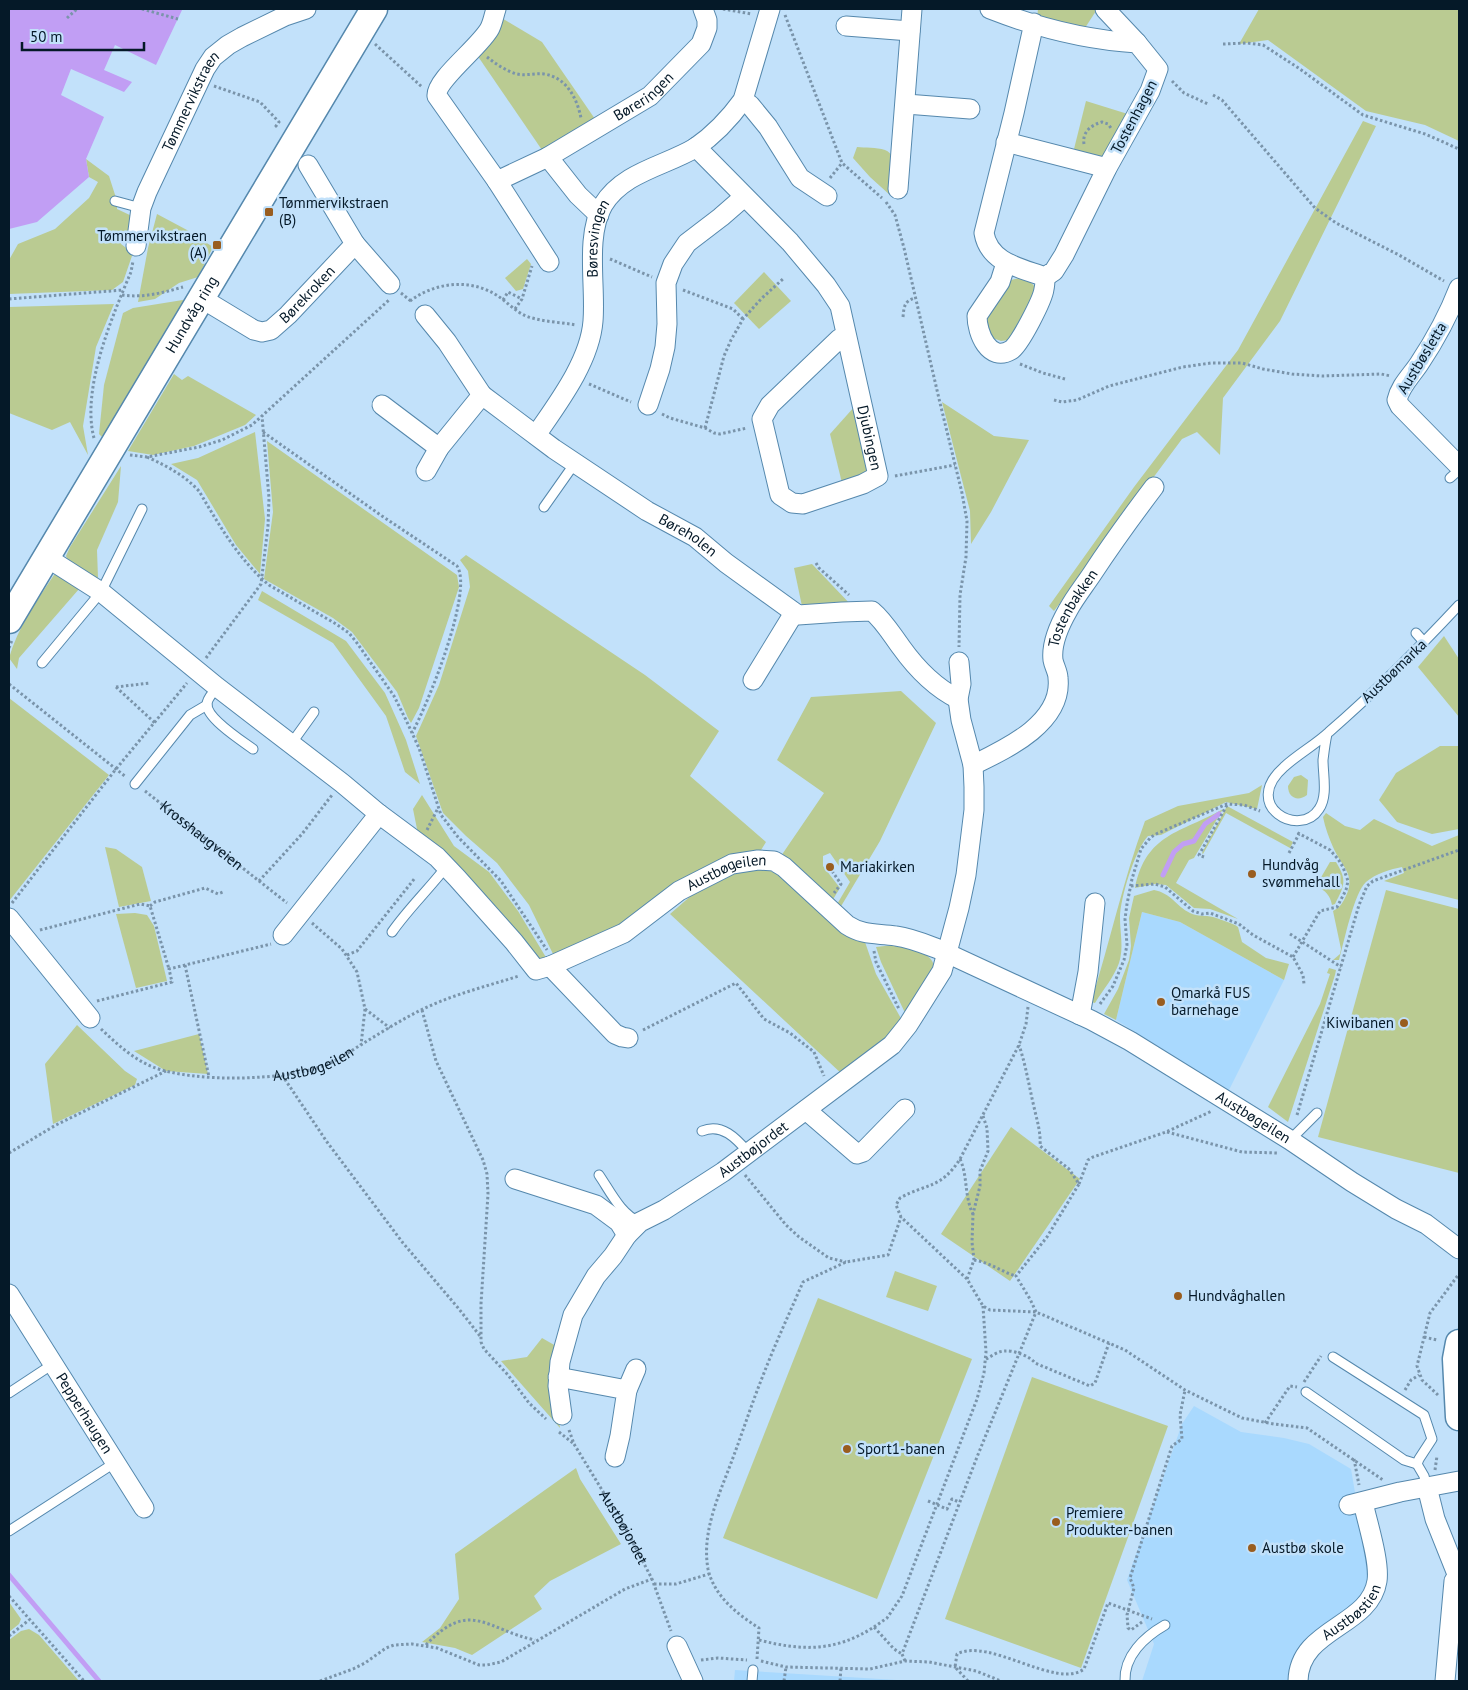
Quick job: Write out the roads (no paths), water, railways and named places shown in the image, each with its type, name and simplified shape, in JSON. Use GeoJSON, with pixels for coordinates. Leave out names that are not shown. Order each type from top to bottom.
{"type":"FeatureCollection","features":[{"type":"Feature","properties":{"kind":"main road","name":"Hundvåg ring"},"geometry":{"type":"LineString","coordinates":[[9,620],[46,558],[194,292],[374,9]]}},
{"type":"Feature","properties":{"kind":"main road"},"geometry":{"type":"LineString","coordinates":[[1448,1341],[1456,1359],[1451,1408]]}},
{"type":"Feature","properties":{"kind":"street","name":"Tømmervikstraen"},"geometry":{"type":"LineString","coordinates":[[136,246],[141,208],[209,62],[228,45],[285,16],[306,9]]}},
{"type":"Feature","properties":{"kind":"street"},"geometry":{"type":"LineString","coordinates":[[496,9],[490,28],[473,50],[443,80],[437,91],[438,96],[497,181],[546,257]]}},
{"type":"Feature","properties":{"kind":"street","name":"Børeringen"},"geometry":{"type":"LineString","coordinates":[[497,181],[548,157],[650,96],[701,44],[707,28],[703,9]]}},
{"type":"Feature","properties":{"kind":"street"},"geometry":{"type":"LineString","coordinates":[[898,190],[912,9]]}},
{"type":"Feature","properties":{"kind":"street"},"geometry":{"type":"LineString","coordinates":[[990,9],[1034,24],[1116,42],[1137,43]]}},
{"type":"Feature","properties":{"kind":"street","name":"Tostenhagen"},"geometry":{"type":"LineString","coordinates":[[1006,263],[1000,282],[978,316],[979,330],[987,347],[994,352],[1012,350],[1022,335],[1044,290],[1045,277],[1054,271],[1064,255],[1107,168],[1150,91],[1158,69],[1105,9]]}},
{"type":"Feature","properties":{"kind":"street","name":"Børesvingen"},"geometry":{"type":"LineString","coordinates":[[536,435],[573,376],[583,356],[592,327],[592,253],[599,215],[604,205],[612,193],[633,178],[696,148],[724,123],[743,100],[774,13]]}},
{"type":"Feature","properties":{"kind":"street"},"geometry":{"type":"LineString","coordinates":[[1034,24],[984,233],[989,247],[1006,263],[1045,277]]}},
{"type":"Feature","properties":{"kind":"street"},"geometry":{"type":"LineString","coordinates":[[846,26],[910,31]]}},
{"type":"Feature","properties":{"kind":"street"},"geometry":{"type":"LineString","coordinates":[[743,100],[750,105],[768,127],[800,178],[827,196]]}},
{"type":"Feature","properties":{"kind":"street"},"geometry":{"type":"LineString","coordinates":[[906,104],[970,109]]}},
{"type":"Feature","properties":{"kind":"street","name":"Tostenhagen"},"geometry":{"type":"LineString","coordinates":[[1006,142],[1107,168]]}},
{"type":"Feature","properties":{"kind":"street","name":"Djubingen"},"geometry":{"type":"LineString","coordinates":[[696,148],[775,225],[826,285],[840,306],[878,476],[864,484],[803,504],[792,503],[780,495],[762,425],[763,414],[839,339],[846,335]]}},
{"type":"Feature","properties":{"kind":"street"},"geometry":{"type":"LineString","coordinates":[[548,157],[578,195],[599,215]]}},
{"type":"Feature","properties":{"kind":"street"},"geometry":{"type":"LineString","coordinates":[[308,165],[356,244],[394,287]]}},
{"type":"Feature","properties":{"kind":"street"},"geometry":{"type":"LineString","coordinates":[[648,405],[665,347],[667,324],[666,283],[673,264],[688,243],[722,217],[744,196]]}},
{"type":"Feature","properties":{"kind":"street","name":"Børekroken"},"geometry":{"type":"LineString","coordinates":[[194,292],[258,332],[271,330],[288,315],[356,244]]}},
{"type":"Feature","properties":{"kind":"street","name":"Austbøsletta"},"geometry":{"type":"LineString","coordinates":[[1456,465],[1400,406],[1397,400],[1404,384],[1437,335],[1458,291]]}},
{"type":"Feature","properties":{"kind":"street","name":"Børeholen"},"geometry":{"type":"LineString","coordinates":[[425,315],[447,342],[482,395],[575,463],[646,510],[695,537],[726,563],[794,613]]}},
{"type":"Feature","properties":{"kind":"street"},"geometry":{"type":"LineString","coordinates":[[426,471],[439,448],[482,395]]}},
{"type":"Feature","properties":{"kind":"street"},"geometry":{"type":"LineString","coordinates":[[382,406],[439,448]]}},
{"type":"Feature","properties":{"kind":"street","name":"Tostenbakken"},"geometry":{"type":"LineString","coordinates":[[973,765],[992,756],[1030,732],[1049,713],[1058,695],[1058,678],[1052,650],[1068,609],[1120,531],[1154,487]]}},
{"type":"Feature","properties":{"kind":"street"},"geometry":{"type":"LineString","coordinates":[[46,558],[101,592],[217,687],[419,844],[446,867],[514,942],[547,967],[615,1034],[628,1038]]}},
{"type":"Feature","properties":{"kind":"street"},"geometry":{"type":"LineString","coordinates":[[753,680],[794,613],[806,616],[872,611],[909,658],[933,682],[958,699]]}},
{"type":"Feature","properties":{"kind":"street"},"geometry":{"type":"LineString","coordinates":[[947,954],[966,875],[974,810],[973,765],[961,720],[958,699],[961,684],[959,662]]}},
{"type":"Feature","properties":{"kind":"street"},"geometry":{"type":"LineString","coordinates":[[283,934],[301,914],[379,814]]}},
{"type":"Feature","properties":{"kind":"street","name":"Austbøgeilen"},"geometry":{"type":"LineString","coordinates":[[547,967],[624,932],[679,891],[706,876],[732,864],[758,860],[774,861],[847,925],[857,931],[898,936],[938,949],[1086,1017],[1130,1041],[1222,1098],[1284,1146],[1388,1205],[1426,1224],[1459,1249]]}},
{"type":"Feature","properties":{"kind":"street"},"geometry":{"type":"LineString","coordinates":[[1086,1017],[1094,903]]}},
{"type":"Feature","properties":{"kind":"street"},"geometry":{"type":"LineString","coordinates":[[9,918],[87,1015]]}},
{"type":"Feature","properties":{"kind":"street","name":"Austbøjordet"},"geometry":{"type":"LineString","coordinates":[[555,1421],[559,1399],[558,1377],[560,1362],[573,1315],[596,1276],[627,1235],[640,1222],[678,1202],[742,1158],[892,1045],[908,1024],[942,971],[947,954]]}},
{"type":"Feature","properties":{"kind":"street"},"geometry":{"type":"LineString","coordinates":[[806,1110],[858,1154],[863,1152],[905,1109]]}},
{"type":"Feature","properties":{"kind":"street"},"geometry":{"type":"LineString","coordinates":[[515,1178],[596,1205],[619,1222],[627,1235]]}},
{"type":"Feature","properties":{"kind":"street","name":"Austbøgeilen"},"geometry":{"type":"LineString","coordinates":[[1426,1224],[1459,1232]]}},
{"type":"Feature","properties":{"kind":"street","name":"Pepperhaugen"},"geometry":{"type":"LineString","coordinates":[[9,1294],[144,1508]]}},
{"type":"Feature","properties":{"kind":"street"},"geometry":{"type":"LineString","coordinates":[[615,1457],[627,1390],[636,1369]]}},
{"type":"Feature","properties":{"kind":"street"},"geometry":{"type":"LineString","coordinates":[[558,1377],[627,1390]]}},
{"type":"Feature","properties":{"kind":"street"},"geometry":{"type":"LineString","coordinates":[[1445,1681],[1454,1581],[1458,1578],[1435,1519],[1427,1487],[1459,1481]]}},
{"type":"Feature","properties":{"kind":"street","name":"Austbøstien"},"geometry":{"type":"LineString","coordinates":[[1298,1681],[1302,1660],[1311,1647],[1362,1608],[1373,1596],[1377,1580],[1377,1560],[1356,1503],[1427,1487]]}},
{"type":"Feature","properties":{"kind":"street"},"geometry":{"type":"LineString","coordinates":[[677,1646],[690,1673]]}},
{"type":"Feature","properties":{"kind":"lane"},"geometry":{"type":"LineString","coordinates":[[115,201],[141,208]]}},
{"type":"Feature","properties":{"kind":"lane"},"geometry":{"type":"LineString","coordinates":[[544,507],[575,463]]}},
{"type":"Feature","properties":{"kind":"lane"},"geometry":{"type":"LineString","coordinates":[[42,663],[101,592],[142,508]]}},
{"type":"Feature","properties":{"kind":"lane","name":"Austbømarka"},"geometry":{"type":"LineString","coordinates":[[1327,734],[1323,760],[1324,797],[1319,809],[1311,817],[1301,820],[1281,818],[1269,802],[1268,794],[1273,778],[1296,756],[1327,734],[1399,668],[1459,605]]}},
{"type":"Feature","properties":{"kind":"lane"},"geometry":{"type":"LineString","coordinates":[[1416,633],[1424,642]]}},
{"type":"Feature","properties":{"kind":"lane"},"geometry":{"type":"LineString","coordinates":[[135,784],[190,715],[207,704],[217,687]]}},
{"type":"Feature","properties":{"kind":"lane"},"geometry":{"type":"LineString","coordinates":[[207,704],[211,714],[253,749]]}},
{"type":"Feature","properties":{"kind":"lane"},"geometry":{"type":"LineString","coordinates":[[291,744],[314,712]]}},
{"type":"Feature","properties":{"kind":"lane"},"geometry":{"type":"LineString","coordinates":[[392,932],[402,917],[446,867]]}},
{"type":"Feature","properties":{"kind":"lane"},"geometry":{"type":"LineString","coordinates":[[1284,1146],[1317,1112]]}},
{"type":"Feature","properties":{"kind":"lane"},"geometry":{"type":"LineString","coordinates":[[702,1131],[710,1128],[724,1131],[742,1144],[742,1158]]}},
{"type":"Feature","properties":{"kind":"lane"},"geometry":{"type":"LineString","coordinates":[[599,1175],[623,1211],[633,1220],[640,1222]]}},
{"type":"Feature","properties":{"kind":"lane"},"geometry":{"type":"LineString","coordinates":[[1333,1357],[1424,1416],[1432,1439],[1419,1459],[1418,1464],[1427,1487]]}},
{"type":"Feature","properties":{"kind":"lane","name":"Pepperhaugen"},"geometry":{"type":"LineString","coordinates":[[9,1393],[54,1364]]}},
{"type":"Feature","properties":{"kind":"lane"},"geometry":{"type":"LineString","coordinates":[[1306,1392],[1404,1460],[1418,1464]]}},
{"type":"Feature","properties":{"kind":"lane","name":"Pepperhaugen"},"geometry":{"type":"LineString","coordinates":[[9,1531],[116,1462]]}},
{"type":"Feature","properties":{"kind":"lane"},"geometry":{"type":"LineString","coordinates":[[1125,1681],[1128,1660],[1135,1649],[1165,1625]]}},
{"type":"Feature","properties":{"kind":"lane"},"geometry":{"type":"LineString","coordinates":[[752,1681],[753,1670]]}},
{"type":"Feature","properties":{"kind":"waterway"},"geometry":{"type":"LineString","coordinates":[[1163,875],[1174,852],[1183,844],[1194,841],[1205,824],[1219,814]]}},
{"type":"Feature","properties":{"kind":"waterway"},"geometry":{"type":"LineString","coordinates":[[9,1575],[99,1681]]}},
{"type":"Feature","properties":{"kind":"place","name":"Tømmervikstraen (B)"},"geometry":{"type":"Point","coordinates":[269,212]}},
{"type":"Feature","properties":{"kind":"place","name":"Tømmervikstraen (A)"},"geometry":{"type":"Point","coordinates":[217,245]}},
{"type":"Feature","properties":{"kind":"place","name":"Mariakirken"},"geometry":{"type":"Point","coordinates":[830,867]}},
{"type":"Feature","properties":{"kind":"place","name":"Hundvåg svømmehall"},"geometry":{"type":"Point","coordinates":[1252,874]}},
{"type":"Feature","properties":{"kind":"place","name":"Qmarkå FUS barnehage"},"geometry":{"type":"Point","coordinates":[1161,1002]}},
{"type":"Feature","properties":{"kind":"place","name":"Kiwibanen"},"geometry":{"type":"Point","coordinates":[1404,1023]}},
{"type":"Feature","properties":{"kind":"place","name":"Hundvåghallen"},"geometry":{"type":"Point","coordinates":[1178,1296]}},
{"type":"Feature","properties":{"kind":"place","name":"Sport1-banen"},"geometry":{"type":"Point","coordinates":[847,1449]}},
{"type":"Feature","properties":{"kind":"place","name":"Premiere Produkter-banen"},"geometry":{"type":"Point","coordinates":[1056,1522]}},
{"type":"Feature","properties":{"kind":"place","name":"Austbø skole"},"geometry":{"type":"Point","coordinates":[1252,1548]}}]}
